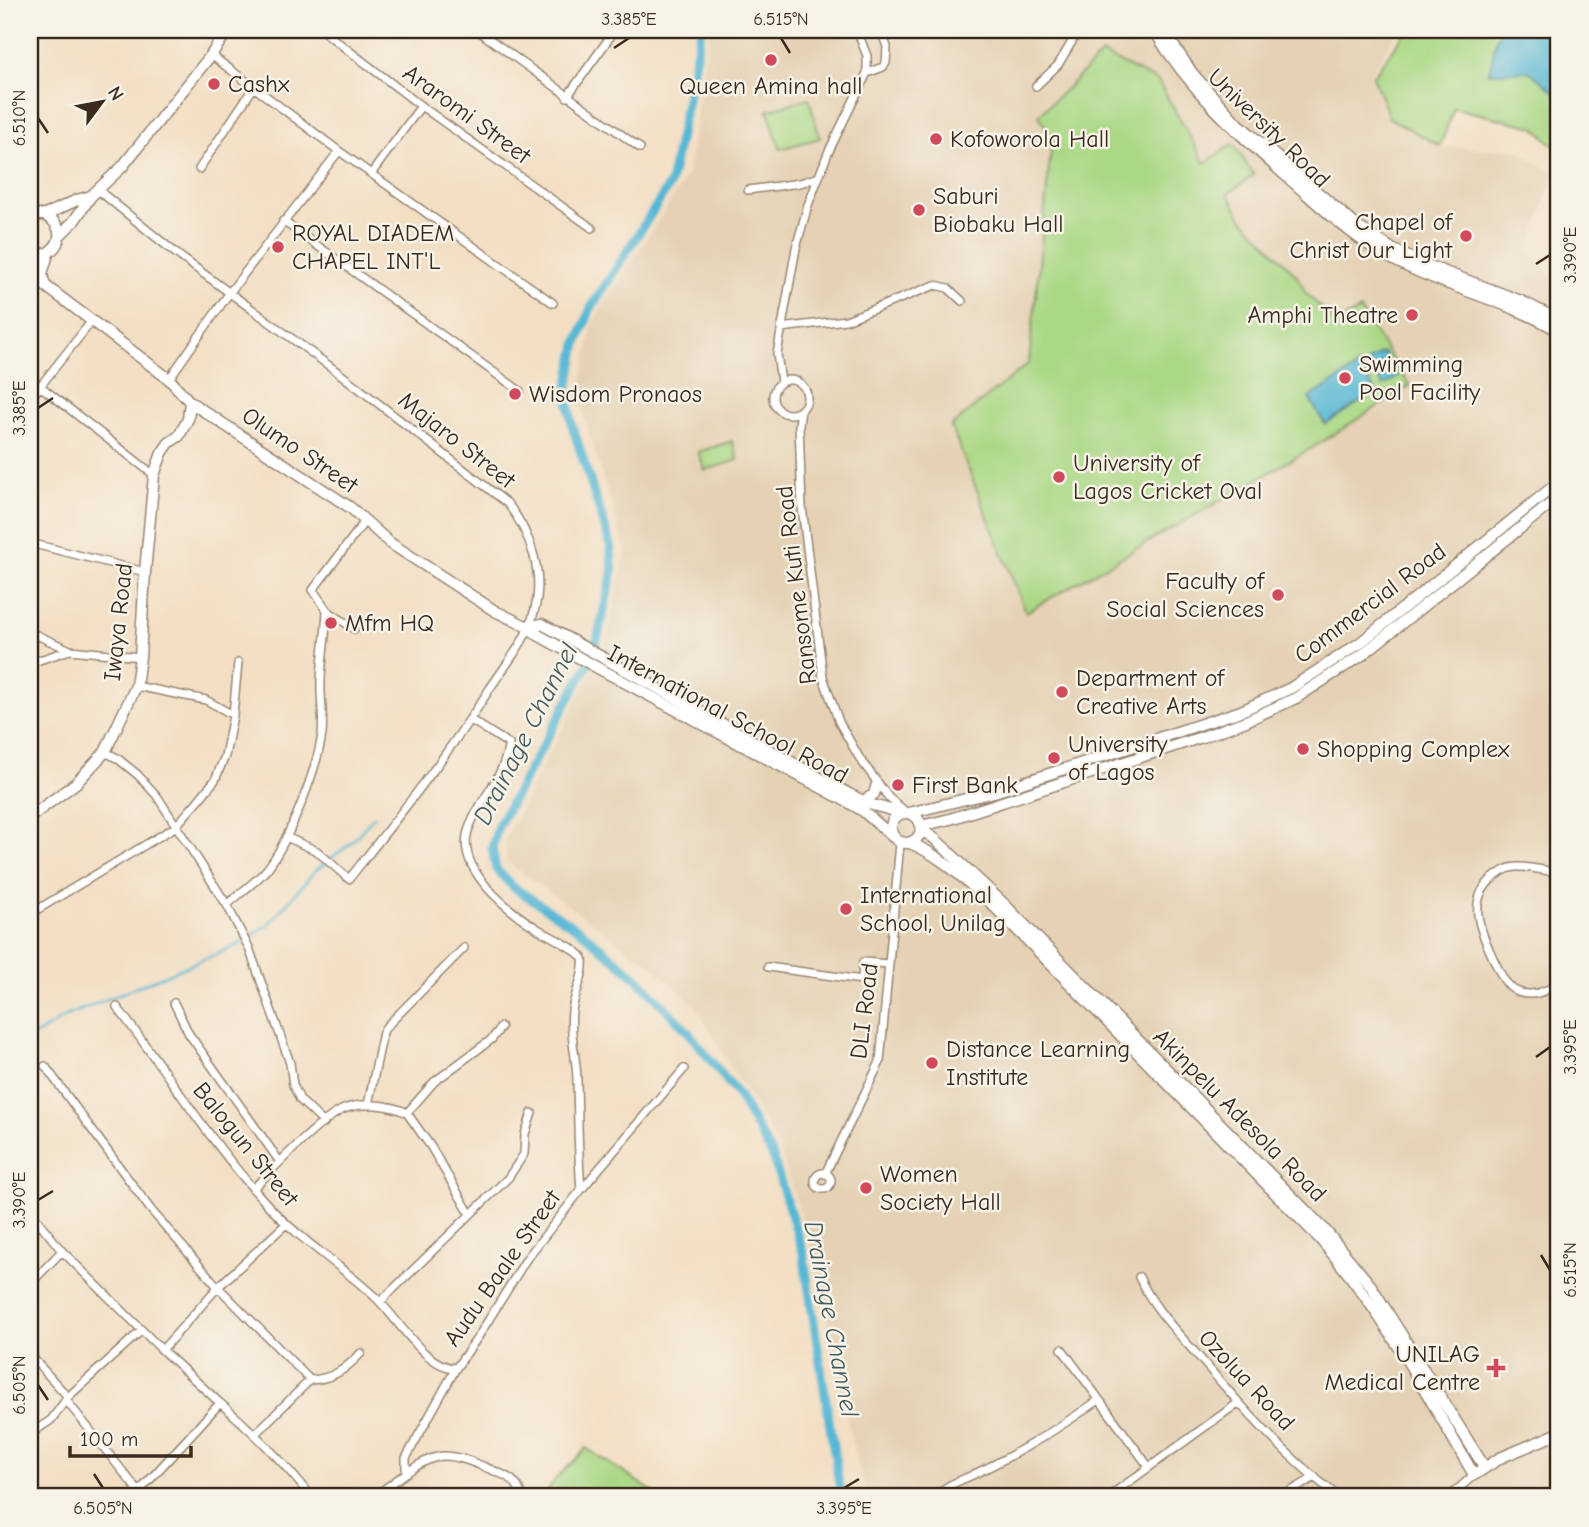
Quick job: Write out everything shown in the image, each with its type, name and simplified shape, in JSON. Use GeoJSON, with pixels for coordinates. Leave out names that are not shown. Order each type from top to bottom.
{"type":"FeatureCollection","features":[{"type":"Feature","properties":{"kind":"street"},"geometry":{"type":"LineString","coordinates":[[30,255],[38,257],[48,254],[56,247],[59,236],[95,193],[122,167],[228,30]]}},
{"type":"Feature","properties":{"kind":"street","name":"Araromi Street"},"geometry":{"type":"LineString","coordinates":[[322,30],[421,106],[592,228]]}},
{"type":"Feature","properties":{"kind":"street"},"geometry":{"type":"LineString","coordinates":[[477,30],[640,148]]}},
{"type":"Feature","properties":{"kind":"street"},"geometry":{"type":"LineString","coordinates":[[568,97],[615,30]]}},
{"type":"Feature","properties":{"kind":"street"},"geometry":{"type":"LineString","coordinates":[[781,382],[777,354],[796,248],[819,177],[867,73],[867,56],[857,30]]}},
{"type":"Feature","properties":{"kind":"street"},"geometry":{"type":"LineString","coordinates":[[867,73],[887,63],[887,47],[881,30]]}},
{"type":"Feature","properties":{"kind":"street"},"geometry":{"type":"LineString","coordinates":[[1036,86],[1058,65],[1079,30]]}},
{"type":"Feature","properties":{"kind":"street","name":"University Road"},"geometry":{"type":"LineString","coordinates":[[1154,30],[1189,80],[1219,115],[1362,241],[1419,272],[1525,312],[1559,331]]}},
{"type":"Feature","properties":{"kind":"street","name":"University Road"},"geometry":{"type":"LineString","coordinates":[[1163,30],[1193,74],[1228,114],[1351,222],[1421,263],[1521,301],[1559,320]]}},
{"type":"Feature","properties":{"kind":"street"},"geometry":{"type":"LineString","coordinates":[[211,55],[339,151],[553,303]]}},
{"type":"Feature","properties":{"kind":"street"},"geometry":{"type":"LineString","coordinates":[[199,169],[254,87]]}},
{"type":"Feature","properties":{"kind":"street"},"geometry":{"type":"LineString","coordinates":[[371,174],[421,106]]}},
{"type":"Feature","properties":{"kind":"street"},"geometry":{"type":"LineString","coordinates":[[169,379],[283,220],[339,151]]}},
{"type":"Feature","properties":{"kind":"street"},"geometry":{"type":"LineString","coordinates":[[748,190],[800,183],[819,177]]}},
{"type":"Feature","properties":{"kind":"street"},"geometry":{"type":"LineString","coordinates":[[30,215],[45,215],[95,193]]}},
{"type":"Feature","properties":{"kind":"street","name":"Majaro Street"},"geometry":{"type":"LineString","coordinates":[[95,193],[349,380],[507,503],[525,533],[536,564],[536,604],[520,644],[471,720],[349,878],[324,856],[286,837]]}},
{"type":"Feature","properties":{"kind":"street"},"geometry":{"type":"LineString","coordinates":[[45,215],[55,223],[59,236]]}},
{"type":"Feature","properties":{"kind":"street"},"geometry":{"type":"LineString","coordinates":[[283,220],[520,391]]}},
{"type":"Feature","properties":{"kind":"street"},"geometry":{"type":"LineString","coordinates":[[45,286],[43,274],[48,254]]}},
{"type":"Feature","properties":{"kind":"street","name":"Olumo Street"},"geometry":{"type":"LineString","coordinates":[[30,267],[35,278],[169,379],[190,402],[322,489],[390,542],[495,611],[528,627],[538,635]]}},
{"type":"Feature","properties":{"kind":"street"},"geometry":{"type":"LineString","coordinates":[[781,328],[846,320],[935,285],[948,288],[962,301]]}},
{"type":"Feature","properties":{"kind":"street"},"geometry":{"type":"LineString","coordinates":[[30,399],[91,322]]}},
{"type":"Feature","properties":{"kind":"street"},"geometry":{"type":"LineString","coordinates":[[786,379],[797,380],[806,389],[806,403],[801,410],[793,414],[784,413],[775,406],[773,391],[781,382],[786,379]]}},
{"type":"Feature","properties":{"kind":"street"},"geometry":{"type":"LineString","coordinates":[[40,386],[154,475]]}},
{"type":"Feature","properties":{"kind":"street","name":"Iwaya Road"},"geometry":{"type":"LineString","coordinates":[[30,817],[76,783],[105,752],[136,686],[141,657],[154,475],[162,453],[169,443],[179,436],[188,419],[190,402]]}},
{"type":"Feature","properties":{"kind":"street","name":"Ransome Kuti Road"},"geometry":{"type":"LineString","coordinates":[[801,410],[799,425],[802,507],[823,677],[839,722],[877,785],[906,813]]}},
{"type":"Feature","properties":{"kind":"street","name":"Commercial Road"},"geometry":{"type":"LineString","coordinates":[[906,813],[994,792],[1241,711],[1291,688],[1360,643],[1559,482]]}},
{"type":"Feature","properties":{"kind":"street","name":"Commercial Road"},"geometry":{"type":"LineString","coordinates":[[921,827],[1202,737],[1296,698],[1362,655],[1559,497]]}},
{"type":"Feature","properties":{"kind":"street"},"geometry":{"type":"LineString","coordinates":[[354,629],[327,610],[313,590],[365,521]]}},
{"type":"Feature","properties":{"kind":"street"},"geometry":{"type":"LineString","coordinates":[[30,543],[145,572]]}},
{"type":"Feature","properties":{"kind":"street"},"geometry":{"type":"LineString","coordinates":[[227,905],[266,870],[286,837],[312,772],[322,733],[321,678],[327,610]]}},
{"type":"Feature","properties":{"kind":"street","name":"International School Road"},"geometry":{"type":"LineString","coordinates":[[528,627],[542,624],[565,643],[864,801],[906,813]]}},
{"type":"Feature","properties":{"kind":"street"},"geometry":{"type":"LineString","coordinates":[[30,632],[70,650],[141,657]]}},
{"type":"Feature","properties":{"kind":"street","name":"International School Road"},"geometry":{"type":"LineString","coordinates":[[538,635],[565,643]]}},
{"type":"Feature","properties":{"kind":"street"},"geometry":{"type":"LineString","coordinates":[[31,664],[70,650]]}},
{"type":"Feature","properties":{"kind":"street","name":"International School Road"},"geometry":{"type":"LineString","coordinates":[[600,662],[848,802],[901,841]]}},
{"type":"Feature","properties":{"kind":"street"},"geometry":{"type":"LineString","coordinates":[[30,914],[175,827],[215,780],[225,756],[233,715],[238,663]]}},
{"type":"Feature","properties":{"kind":"street"},"geometry":{"type":"LineString","coordinates":[[136,686],[206,700],[233,715]]}},
{"type":"Feature","properties":{"kind":"street"},"geometry":{"type":"LineString","coordinates":[[471,720],[509,744],[501,770],[477,810],[468,832],[466,846],[472,869],[508,907],[583,958],[584,966],[572,1011],[581,1189]]}},
{"type":"Feature","properties":{"kind":"street"},"geometry":{"type":"LineString","coordinates":[[105,752],[117,758],[144,781],[167,810],[175,827],[190,845],[227,905],[249,948],[290,1063],[293,1085],[300,1100],[324,1123]]}},
{"type":"Feature","properties":{"kind":"street"},"geometry":{"type":"LineString","coordinates":[[864,801],[874,794],[877,785]]}},
{"type":"Feature","properties":{"kind":"street"},"geometry":{"type":"LineString","coordinates":[[906,813],[919,820],[921,827],[915,840],[901,841],[891,823],[906,813]]}},
{"type":"Feature","properties":{"kind":"street","name":"Akinpelu Adesola Road"},"geometry":{"type":"LineString","coordinates":[[921,827],[1005,905],[1324,1229],[1371,1286],[1485,1468]]}},
{"type":"Feature","properties":{"kind":"street","name":"Akinpelu Adesola Road"},"geometry":{"type":"LineString","coordinates":[[901,841],[946,863],[986,898],[1326,1245],[1373,1307],[1474,1475]]}},
{"type":"Feature","properties":{"kind":"street","name":"DLI Road"},"geometry":{"type":"LineString","coordinates":[[825,1174],[880,1062],[901,841]]}},
{"type":"Feature","properties":{"kind":"street"},"geometry":{"type":"LineString","coordinates":[[1559,873],[1533,868],[1508,868],[1487,883],[1480,895],[1477,913],[1482,934],[1509,986],[1527,995],[1559,984]]}},
{"type":"Feature","properties":{"kind":"street"},"geometry":{"type":"LineString","coordinates":[[368,1105],[386,1027],[464,948]]}},
{"type":"Feature","properties":{"kind":"street"},"geometry":{"type":"LineString","coordinates":[[768,967],[862,980],[863,962],[890,964]]}},
{"type":"Feature","properties":{"kind":"street"},"geometry":{"type":"LineString","coordinates":[[174,1003],[189,1034],[280,1162]]}},
{"type":"Feature","properties":{"kind":"street","name":"Balogun Street"},"geometry":{"type":"LineString","coordinates":[[117,1007],[218,1147],[253,1189],[286,1224],[380,1302],[396,1323],[432,1358],[446,1368],[456,1368]]}},
{"type":"Feature","properties":{"kind":"street"},"geometry":{"type":"LineString","coordinates":[[407,1113],[434,1082],[492,1039],[501,1027]]}},
{"type":"Feature","properties":{"kind":"street"},"geometry":{"type":"LineString","coordinates":[[45,1066],[151,1210],[218,1287],[310,1380]]}},
{"type":"Feature","properties":{"kind":"street","name":"Audu Baale Street"},"geometry":{"type":"LineString","coordinates":[[406,1472],[406,1458],[456,1368],[527,1258],[581,1189],[684,1069]]}},
{"type":"Feature","properties":{"kind":"street"},"geometry":{"type":"LineString","coordinates":[[253,1189],[340,1111],[355,1105],[368,1105],[407,1113],[427,1139],[470,1214]]}},
{"type":"Feature","properties":{"kind":"street"},"geometry":{"type":"LineString","coordinates":[[380,1302],[508,1178],[524,1154],[525,1134],[532,1113]]}},
{"type":"Feature","properties":{"kind":"street"},"geometry":{"type":"LineString","coordinates":[[30,1211],[62,1251],[162,1350],[256,1433],[311,1497]]}},
{"type":"Feature","properties":{"kind":"street"},"geometry":{"type":"LineString","coordinates":[[162,1350],[218,1287],[286,1224]]}},
{"type":"Feature","properties":{"kind":"street"},"geometry":{"type":"LineString","coordinates":[[30,1284],[62,1251]]}},
{"type":"Feature","properties":{"kind":"street","name":"Ozolua Road"},"geometry":{"type":"LineString","coordinates":[[1139,1277],[1159,1311],[1238,1403],[1315,1477],[1340,1497]]}},
{"type":"Feature","properties":{"kind":"street"},"geometry":{"type":"LineString","coordinates":[[30,1454],[33,1446],[31,1431],[51,1420],[67,1398],[142,1330]]}},
{"type":"Feature","properties":{"kind":"street"},"geometry":{"type":"LineString","coordinates":[[1062,1349],[1149,1467]]}},
{"type":"Feature","properties":{"kind":"street"},"geometry":{"type":"LineString","coordinates":[[256,1433],[310,1380],[320,1380],[344,1370],[361,1353]]}},
{"type":"Feature","properties":{"kind":"street"},"geometry":{"type":"LineString","coordinates":[[30,1355],[67,1398],[138,1496],[220,1403]]}},
{"type":"Feature","properties":{"kind":"street"},"geometry":{"type":"LineString","coordinates":[[939,1497],[944,1489],[1034,1444],[1099,1400]]}},
{"type":"Feature","properties":{"kind":"street"},"geometry":{"type":"LineString","coordinates":[[1108,1497],[1238,1403]]}},
{"type":"Feature","properties":{"kind":"street"},"geometry":{"type":"LineString","coordinates":[[1449,1497],[1485,1468],[1531,1443],[1559,1433]]}},
{"type":"Feature","properties":{"kind":"street"},"geometry":{"type":"LineString","coordinates":[[373,1497],[406,1472],[440,1456],[462,1459],[512,1479],[518,1485],[522,1497]]}},
{"type":"Feature","properties":{"kind":"street"},"geometry":{"type":"LineString","coordinates":[[1281,1497],[1315,1477]]}},
{"type":"Feature","properties":{"kind":"shaded area","name":"University of Lagos"},"geometry":{"type":"Polygon","coordinates":[[[709,30],[1399,30],[1371,73],[1387,119],[1439,147],[1517,150],[1554,174],[1528,252],[1559,284],[1559,1497],[868,1497],[854,1452],[817,1264],[777,1143],[695,1006],[650,964],[507,862],[505,840],[605,646],[626,552],[579,400],[593,322],[688,174],[709,30]]]}},
{"type":"Feature","properties":{"kind":"green space"},"geometry":{"type":"Polygon","coordinates":[[[1407,30],[1559,30],[1559,150],[1534,127],[1454,108],[1440,146],[1389,118],[1373,76],[1407,30]]]}},
{"type":"Feature","properties":{"kind":"green space"},"geometry":{"type":"Polygon","coordinates":[[[1102,54],[1158,81],[1205,163],[1233,144],[1254,175],[1228,194],[1243,219],[1298,277],[1305,292],[1336,323],[1360,310],[1410,386],[1312,448],[1026,612],[951,426],[1029,363],[1052,140],[1039,115],[1102,54]]]}},
{"type":"Feature","properties":{"kind":"green space"},"geometry":{"type":"Polygon","coordinates":[[[809,98],[820,138],[780,149],[768,110],[809,98]]]}},
{"type":"Feature","properties":{"kind":"green space"},"geometry":{"type":"Polygon","coordinates":[[[732,441],[738,460],[705,470],[698,452],[732,441]]]}},
{"type":"Feature","properties":{"kind":"green space"},"geometry":{"type":"Polygon","coordinates":[[[586,1448],[661,1497],[546,1497],[552,1484],[586,1448]]]}},
{"type":"Feature","properties":{"kind":"water"},"geometry":{"type":"Polygon","coordinates":[[[1503,30],[1559,30],[1559,96],[1529,71],[1489,73],[1497,36],[1503,30]]]}},
{"type":"Feature","properties":{"kind":"water"},"geometry":{"type":"Polygon","coordinates":[[[1383,352],[1398,377],[1383,386],[1368,361],[1383,352]]]}},
{"type":"Feature","properties":{"kind":"water"},"geometry":{"type":"Polygon","coordinates":[[[1359,366],[1376,392],[1325,424],[1309,398],[1359,366]]]}},
{"type":"Feature","properties":{"kind":"waterway","name":"Drainage Channel"},"geometry":{"type":"LineString","coordinates":[[701,30],[670,184],[591,308],[577,344],[567,392],[572,425],[610,543],[613,571],[594,654],[498,826],[492,848],[496,869],[513,887],[581,931],[638,979],[689,1033],[738,1095],[772,1155],[803,1252],[841,1497]]}},
{"type":"Feature","properties":{"kind":"waterway"},"geometry":{"type":"LineString","coordinates":[[30,1039],[66,1016],[236,946],[268,925],[315,871],[351,843],[374,816]]}},
{"type":"Feature","properties":{"kind":"place","name":"Queen Amina hall"},"geometry":{"type":"Point","coordinates":[771,60]}},
{"type":"Feature","properties":{"kind":"place","name":"Cashx"},"geometry":{"type":"Point","coordinates":[214,84]}},
{"type":"Feature","properties":{"kind":"place","name":"Kofoworola Hall"},"geometry":{"type":"Point","coordinates":[936,139]}},
{"type":"Feature","properties":{"kind":"place","name":"Saburi Biobaku Hall"},"geometry":{"type":"Point","coordinates":[919,210]}},
{"type":"Feature","properties":{"kind":"place","name":"Chapel of Christ Our Light"},"geometry":{"type":"Point","coordinates":[1466,236]}},
{"type":"Feature","properties":{"kind":"place","name":"ROYAL DIADEM CHAPEL INT'L"},"geometry":{"type":"Point","coordinates":[278,247]}},
{"type":"Feature","properties":{"kind":"place","name":"Amphi Theatre"},"geometry":{"type":"Point","coordinates":[1412,315]}},
{"type":"Feature","properties":{"kind":"place","name":"Swimming Pool Facility"},"geometry":{"type":"Point","coordinates":[1345,378]}},
{"type":"Feature","properties":{"kind":"place","name":"Wisdom Pronaos"},"geometry":{"type":"Point","coordinates":[515,394]}},
{"type":"Feature","properties":{"kind":"place","name":"University of Lagos Cricket Oval"},"geometry":{"type":"Point","coordinates":[1059,477]}},
{"type":"Feature","properties":{"kind":"place","name":"Faculty of Social Sciences"},"geometry":{"type":"Point","coordinates":[1278,595]}},
{"type":"Feature","properties":{"kind":"place","name":"Mfm HQ"},"geometry":{"type":"Point","coordinates":[331,623]}},
{"type":"Feature","properties":{"kind":"place","name":"Department of Creative Arts"},"geometry":{"type":"Point","coordinates":[1062,692]}},
{"type":"Feature","properties":{"kind":"place","name":"Shopping Complex"},"geometry":{"type":"Point","coordinates":[1303,749]}},
{"type":"Feature","properties":{"kind":"place","name":"University of Lagos"},"geometry":{"type":"Point","coordinates":[1054,758]}},
{"type":"Feature","properties":{"kind":"place","name":"First Bank"},"geometry":{"type":"Point","coordinates":[898,785]}},
{"type":"Feature","properties":{"kind":"place","name":"International School, Unilag"},"geometry":{"type":"Point","coordinates":[846,909]}},
{"type":"Feature","properties":{"kind":"place","name":"Distance Learning Institute"},"geometry":{"type":"Point","coordinates":[932,1063]}},
{"type":"Feature","properties":{"kind":"place","name":"Women Society Hall"},"geometry":{"type":"Point","coordinates":[866,1188]}},
{"type":"Feature","properties":{"kind":"place","name":"UNILAG Medical Centre"},"geometry":{"type":"Point","coordinates":[1496,1368]}}]}
